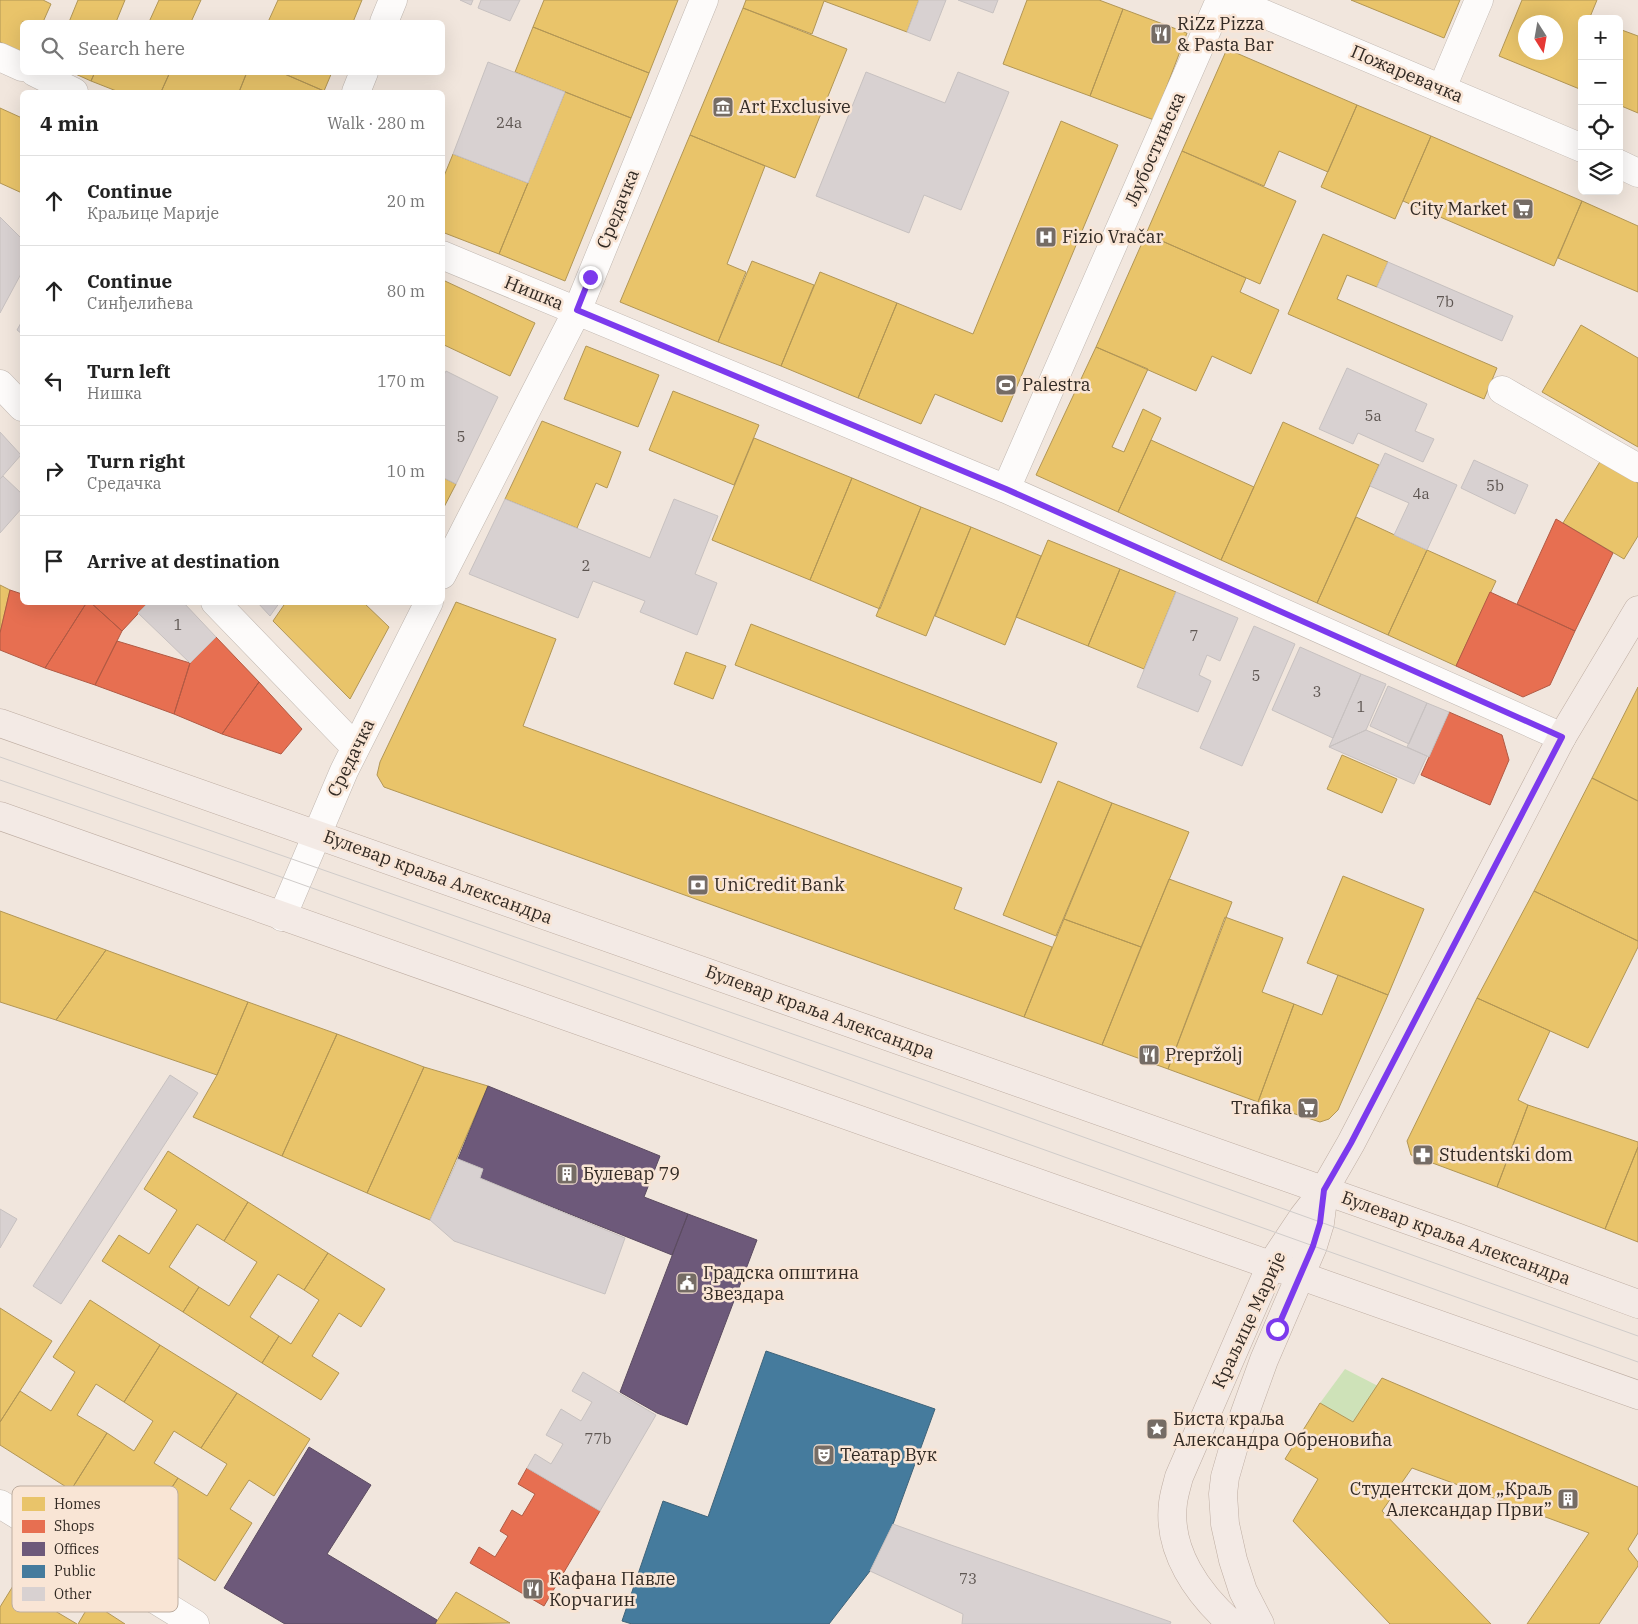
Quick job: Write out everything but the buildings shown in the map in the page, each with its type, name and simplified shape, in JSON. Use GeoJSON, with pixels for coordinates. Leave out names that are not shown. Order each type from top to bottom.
{"type":"FeatureCollection","features":[{"type":"Feature","properties":{"kind":"main road"},"geometry":{"type":"LineString","coordinates":[[1324,1190],[1351,1143],[1562,737],[1638,610]]}},
{"type":"Feature","properties":{"kind":"main road","name":"Булевар краља Александра"},"geometry":{"type":"LineString","coordinates":[[0,724],[1324,1190],[1638,1304]]}},
{"type":"Feature","properties":{"kind":"main road"},"geometry":{"type":"LineString","coordinates":[[0,816],[282,918],[1638,1395]]}},
{"type":"Feature","properties":{"kind":"main road","name":"Краљице Марије"},"geometry":{"type":"LineString","coordinates":[[1232,1624],[1207,1600],[1182,1560],[1174,1527],[1173,1504],[1179,1476],[1271,1265],[1303,1216],[1324,1190]]}},
{"type":"Feature","properties":{"kind":"main road","name":"Краљице Марије"},"geometry":{"type":"LineString","coordinates":[[1260,1624],[1243,1591],[1233,1560],[1225,1524],[1223,1494],[1225,1477],[1238,1432],[1264,1360],[1301,1276],[1320,1223],[1324,1190]]}},
{"type":"Feature","properties":{"kind":"street"},"geometry":{"type":"LineString","coordinates":[[385,20],[393,0]]}},
{"type":"Feature","properties":{"kind":"street","name":"Средачка"},"geometry":{"type":"LineString","coordinates":[[445,569],[577,310],[704,0]]}},
{"type":"Feature","properties":{"kind":"street","name":"Љубостињска"},"geometry":{"type":"LineString","coordinates":[[1006,489],[1220,0]]}},
{"type":"Feature","properties":{"kind":"street","name":"Пожаревачка"},"geometry":{"type":"LineString","coordinates":[[1232,0],[1578,146]]}},
{"type":"Feature","properties":{"kind":"street"},"geometry":{"type":"LineString","coordinates":[[1442,88],[1480,0]]}},
{"type":"Feature","properties":{"kind":"street"},"geometry":{"type":"LineString","coordinates":[[0,57],[20,66]]}},
{"type":"Feature","properties":{"kind":"street"},"geometry":{"type":"LineString","coordinates":[[40,75],[70,90]]}},
{"type":"Feature","properties":{"kind":"street"},"geometry":{"type":"LineString","coordinates":[[357,90],[363,75]]}},
{"type":"Feature","properties":{"kind":"street"},"geometry":{"type":"LineString","coordinates":[[1623,166],[1638,172]]}},
{"type":"Feature","properties":{"kind":"street","name":"Нишка"},"geometry":{"type":"LineString","coordinates":[[445,256],[1006,489],[1562,737]]}},
{"type":"Feature","properties":{"kind":"street"},"geometry":{"type":"LineString","coordinates":[[0,384],[20,405]]}},
{"type":"Feature","properties":{"kind":"street"},"geometry":{"type":"LineString","coordinates":[[1502,390],[1638,468]]}},
{"type":"Feature","properties":{"kind":"street"},"geometry":{"type":"LineString","coordinates":[[218,605],[355,747]]}},
{"type":"Feature","properties":{"kind":"street","name":"Средачка"},"geometry":{"type":"LineString","coordinates":[[282,918],[316,834],[355,747],[427,605]]}},
{"type":"Feature","properties":{"kind":"street"},"geometry":{"type":"LineString","coordinates":[[0,1504],[12,1511]]}},
{"type":"Feature","properties":{"kind":"street"},"geometry":{"type":"LineString","coordinates":[[176,1612],[195,1624]]}},
{"type":"Feature","properties":{"kind":"green space"},"geometry":{"type":"Polygon","coordinates":[[[1345,1369],[1378,1386],[1353,1422],[1320,1403],[1345,1369]]]}},
{"type":"Feature","properties":{"kind":"tram line"},"geometry":{"type":"LineString","coordinates":[[0,757],[930,1082],[1638,1336]]}},
{"type":"Feature","properties":{"kind":"tram line"},"geometry":{"type":"LineString","coordinates":[[0,780],[242,863],[1638,1362]]}},
{"type":"Feature","properties":{"kind":"place","name":"RiZz Pizza & Pasta Bar"},"geometry":{"type":"Point","coordinates":[1161,34]}},
{"type":"Feature","properties":{"kind":"place","name":"Art Exclusive"},"geometry":{"type":"Point","coordinates":[723,107]}},
{"type":"Feature","properties":{"kind":"place","name":"City Market"},"geometry":{"type":"Point","coordinates":[1523,209]}},
{"type":"Feature","properties":{"kind":"place","name":"Fizio Vračar"},"geometry":{"type":"Point","coordinates":[1046,237]}},
{"type":"Feature","properties":{"kind":"place","name":"Palestra"},"geometry":{"type":"Point","coordinates":[1006,385]}},
{"type":"Feature","properties":{"kind":"place","name":"UniCredit Bank"},"geometry":{"type":"Point","coordinates":[698,885]}},
{"type":"Feature","properties":{"kind":"place","name":"Prepržolj"},"geometry":{"type":"Point","coordinates":[1149,1055]}},
{"type":"Feature","properties":{"kind":"place","name":"Trafika"},"geometry":{"type":"Point","coordinates":[1308,1108]}},
{"type":"Feature","properties":{"kind":"place","name":"Studentski dom"},"geometry":{"type":"Point","coordinates":[1423,1155]}},
{"type":"Feature","properties":{"kind":"place","name":"Булевар 79"},"geometry":{"type":"Point","coordinates":[567,1174]}},
{"type":"Feature","properties":{"kind":"place","name":"Градска општина Звездара"},"geometry":{"type":"Point","coordinates":[687,1283]}},
{"type":"Feature","properties":{"kind":"place","name":"Биста краља Александра Обреновића"},"geometry":{"type":"Point","coordinates":[1157,1429]}},
{"type":"Feature","properties":{"kind":"place","name":"Театар Вук"},"geometry":{"type":"Point","coordinates":[824,1455]}},
{"type":"Feature","properties":{"kind":"place","name":"Студентски дом „Краљ Александар Први”"},"geometry":{"type":"Point","coordinates":[1568,1499]}},
{"type":"Feature","properties":{"kind":"place","name":"Кафана Павле Корчагин"},"geometry":{"type":"Point","coordinates":[533,1589]}},
{"type":"Feature","properties":{"kind":"route"},"geometry":{"type":"LineString","coordinates":[[590,277],[577,310],[1006,489],[1562,737],[1452,951],[1351,1143],[1324,1190],[1320,1223],[1313,1246],[1277,1329]]}}]}
